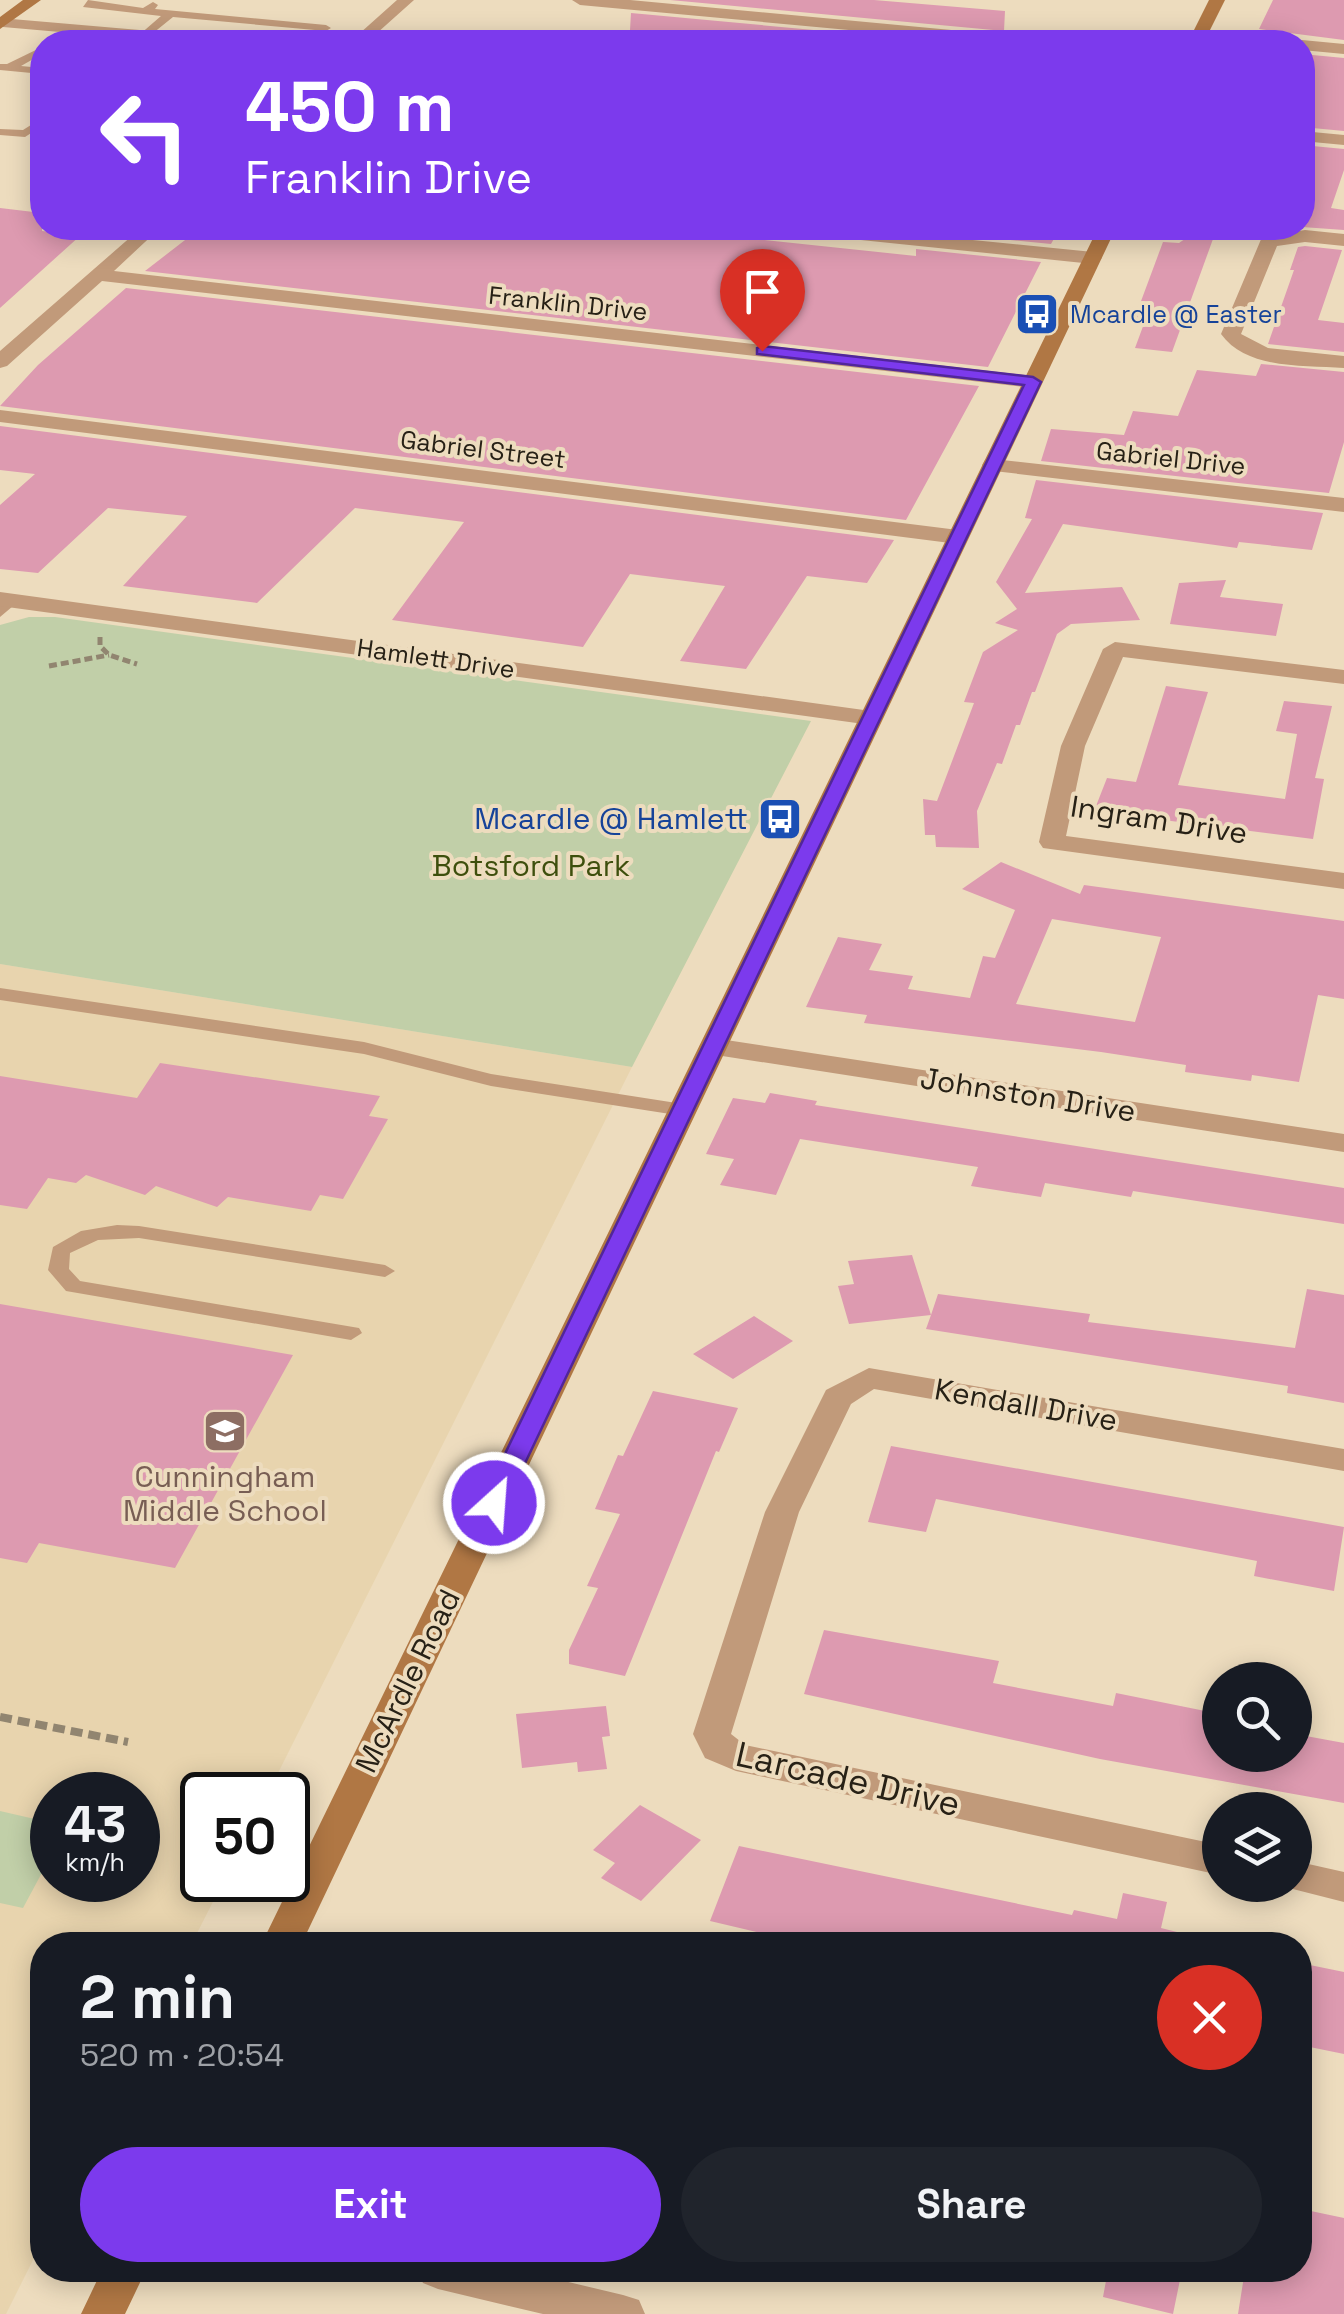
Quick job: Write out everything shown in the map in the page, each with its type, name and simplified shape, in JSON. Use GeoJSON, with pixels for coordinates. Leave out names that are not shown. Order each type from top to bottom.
{"type":"FeatureCollection","features":[{"type":"Feature","properties":{"kind":"main road"},"geometry":{"type":"LineString","coordinates":[[2,23],[33,0]]}},
{"type":"Feature","properties":{"kind":"main road"},"geometry":{"type":"LineString","coordinates":[[1202,30],[1217,0]]}},
{"type":"Feature","properties":{"kind":"main road","name":"McArdle Road"},"geometry":{"type":"LineString","coordinates":[[287,1932],[1102,240]]}},
{"type":"Feature","properties":{"kind":"main road"},"geometry":{"type":"LineString","coordinates":[[103,2314],[118,2282]]}},
{"type":"Feature","properties":{"kind":"street"},"geometry":{"type":"LineString","coordinates":[[372,30],[406,0]]}},
{"type":"Feature","properties":{"kind":"street"},"geometry":{"type":"LineString","coordinates":[[580,0],[898,30]]}},
{"type":"Feature","properties":{"kind":"street"},"geometry":{"type":"LineString","coordinates":[[2,23],[62,30]]}},
{"type":"Feature","properties":{"kind":"street"},"geometry":{"type":"LineString","coordinates":[[1315,47],[1344,49]]}},
{"type":"Feature","properties":{"kind":"street"},"geometry":{"type":"LineString","coordinates":[[1315,137],[1344,140]]}},
{"type":"Feature","properties":{"kind":"street"},"geometry":{"type":"LineString","coordinates":[[1315,237],[1344,240]]}},
{"type":"Feature","properties":{"kind":"street"},"geometry":{"type":"LineString","coordinates":[[0,362],[137,240]]}},
{"type":"Feature","properties":{"kind":"street"},"geometry":{"type":"LineString","coordinates":[[919,240],[1093,258]]}},
{"type":"Feature","properties":{"kind":"street"},"geometry":{"type":"LineString","coordinates":[[1276,240],[1269,241],[1231,334],[1242,348],[1344,362]]}},
{"type":"Feature","properties":{"kind":"street","name":"Franklin Drive"},"geometry":{"type":"LineString","coordinates":[[98,275],[1033,382]]}},
{"type":"Feature","properties":{"kind":"street","name":"Gabriel Street"},"geometry":{"type":"LineString","coordinates":[[0,416],[958,537]]}},
{"type":"Feature","properties":{"kind":"street","name":"Gabriel Drive"},"geometry":{"type":"LineString","coordinates":[[993,466],[1344,504]]}},
{"type":"Feature","properties":{"kind":"street","name":"Hamlett Drive"},"geometry":{"type":"LineString","coordinates":[[4,604],[114,615],[871,718]]}},
{"type":"Feature","properties":{"kind":"street","name":"Ingram Drive"},"geometry":{"type":"LineString","coordinates":[[1344,677],[1115,648],[1073,746],[1052,842],[1344,881]]}},
{"type":"Feature","properties":{"kind":"street","name":"Johnston Drive"},"geometry":{"type":"LineString","coordinates":[[713,1047],[1344,1143]]}},
{"type":"Feature","properties":{"kind":"street","name":"Kendall Drive"},"geometry":{"type":"LineString","coordinates":[[782,1512],[838,1398],[869,1378],[1344,1460]]}},
{"type":"Feature","properties":{"kind":"street","name":"Larcade Drive"},"geometry":{"type":"LineString","coordinates":[[782,1512],[712,1734],[718,1748],[736,1758],[1202,1856]]}},
{"type":"Feature","properties":{"kind":"street"},"geometry":{"type":"LineString","coordinates":[[1312,1880],[1344,1887]]}},
{"type":"Feature","properties":{"kind":"street"},"geometry":{"type":"LineString","coordinates":[[488,2282],[623,2314]]}},
{"type":"Feature","properties":{"kind":"lane"},"geometry":{"type":"LineString","coordinates":[[94,0],[87,6],[326,28]]}},
{"type":"Feature","properties":{"kind":"lane"},"geometry":{"type":"LineString","coordinates":[[146,11],[160,0]]}},
{"type":"Feature","properties":{"kind":"lane"},"geometry":{"type":"LineString","coordinates":[[151,30],[171,14]]}},
{"type":"Feature","properties":{"kind":"lane"},"geometry":{"type":"LineString","coordinates":[[4,68],[30,56]]}},
{"type":"Feature","properties":{"kind":"lane"},"geometry":{"type":"LineString","coordinates":[[4,68],[30,70]]}},
{"type":"Feature","properties":{"kind":"lane"},"geometry":{"type":"LineString","coordinates":[[0,132],[24,134],[30,130]]}},
{"type":"Feature","properties":{"kind":"lane"},"geometry":{"type":"LineString","coordinates":[[0,994],[364,1048],[491,1080],[682,1110]]}},
{"type":"Feature","properties":{"kind":"lane"},"geometry":{"type":"LineString","coordinates":[[351,1332],[72,1286],[58,1270],[60,1251],[76,1238],[100,1231],[139,1232],[385,1271]]}},
{"type":"Feature","properties":{"kind":"path"},"geometry":{"type":"LineString","coordinates":[[109,656],[100,646],[100,637],[114,615]]}},
{"type":"Feature","properties":{"kind":"path"},"geometry":{"type":"LineString","coordinates":[[48,666],[109,656],[138,664]]}},
{"type":"Feature","properties":{"kind":"path"},"geometry":{"type":"LineString","coordinates":[[0,1718],[128,1742]]}},
{"type":"Feature","properties":{"kind":"shaded area","name":"Cunningham Middle School"},"geometry":{"type":"Polygon","coordinates":[[[0,964],[632,1067],[279,1772],[180,1772],[180,1902],[213,1902],[198,1932],[30,1932],[30,2266],[6,2314],[0,2314],[0,964]]]}},
{"type":"Feature","properties":{"kind":"green space","name":"Botsford Park"},"geometry":{"type":"Polygon","coordinates":[[[29,617],[55,617],[811,721],[632,1067],[0,964],[0,625],[29,617]]]}},
{"type":"Feature","properties":{"kind":"green space"},"geometry":{"type":"Polygon","coordinates":[[[0,1811],[30,1818],[30,1895],[23,1908],[0,1903],[0,1811]]]}},
{"type":"Feature","properties":{"kind":"building"},"geometry":{"type":"Polygon","coordinates":[[[670,0],[874,0],[1005,11],[1004,30],[670,0]]]}},
{"type":"Feature","properties":{"kind":"building"},"geometry":{"type":"Polygon","coordinates":[[[1273,0],[1344,0],[1344,40],[1315,36],[1315,30],[1259,29],[1273,0]]]}},
{"type":"Feature","properties":{"kind":"building"},"geometry":{"type":"Polygon","coordinates":[[[631,13],[814,30],[630,30],[631,13]]]}},
{"type":"Feature","properties":{"kind":"building"},"geometry":{"type":"Polygon","coordinates":[[[1315,55],[1344,58],[1344,131],[1315,128],[1315,55]]]}},
{"type":"Feature","properties":{"kind":"building"},"geometry":{"type":"Polygon","coordinates":[[[1315,146],[1344,149],[1344,170],[1331,208],[1344,210],[1344,230],[1315,228],[1315,146]]]}},
{"type":"Feature","properties":{"kind":"building"},"geometry":{"type":"Polygon","coordinates":[[[0,208],[30,212],[30,240],[75,240],[0,308],[0,208]]]}},
{"type":"Feature","properties":{"kind":"building"},"geometry":{"type":"Polygon","coordinates":[[[185,240],[765,240],[916,256],[916,249],[1041,262],[988,367],[145,271],[185,240]]]}},
{"type":"Feature","properties":{"kind":"building"},"geometry":{"type":"Polygon","coordinates":[[[1010,240],[1053,240],[1051,244],[1010,240]]]}},
{"type":"Feature","properties":{"kind":"building"},"geometry":{"type":"Polygon","coordinates":[[[1213,240],[1172,352],[1135,348],[1145,321],[1134,320],[1163,242],[1213,240]]]}},
{"type":"Feature","properties":{"kind":"building"},"geometry":{"type":"Polygon","coordinates":[[[1298,247],[1342,250],[1318,320],[1344,323],[1344,352],[1268,344],[1298,247]]]}},
{"type":"Feature","properties":{"kind":"building"},"geometry":{"type":"Polygon","coordinates":[[[126,288],[979,386],[906,520],[0,406],[38,365],[126,288]]]}},
{"type":"Feature","properties":{"kind":"building"},"geometry":{"type":"Polygon","coordinates":[[[1261,364],[1344,372],[1344,442],[1329,493],[1041,461],[1051,429],[1124,435],[1133,411],[1178,416],[1197,370],[1256,376],[1261,364]]]}},
{"type":"Feature","properties":{"kind":"building"},"geometry":{"type":"Polygon","coordinates":[[[0,426],[894,540],[867,583],[807,576],[746,669],[680,661],[725,586],[630,574],[583,647],[392,620],[464,522],[355,508],[257,603],[123,586],[187,516],[108,508],[38,573],[0,569],[0,505],[35,474],[0,470],[0,426]]]}},
{"type":"Feature","properties":{"kind":"building"},"geometry":{"type":"Polygon","coordinates":[[[1036,480],[1323,513],[1312,550],[1239,542],[1237,548],[1063,524],[1025,593],[1122,587],[1140,620],[1071,624],[1057,634],[1035,692],[1020,725],[1016,725],[1002,764],[997,763],[977,811],[979,848],[936,847],[935,835],[925,835],[923,799],[937,801],[974,703],[964,702],[983,652],[1018,630],[995,623],[1017,609],[996,582],[1032,519],[1025,518],[1036,480]]]}},
{"type":"Feature","properties":{"kind":"building"},"geometry":{"type":"Polygon","coordinates":[[[1226,580],[1220,597],[1283,604],[1276,636],[1170,624],[1179,583],[1226,580]]]}},
{"type":"Feature","properties":{"kind":"building"},"geometry":{"type":"Polygon","coordinates":[[[1166,686],[1208,692],[1178,785],[1285,799],[1297,734],[1276,731],[1284,701],[1332,706],[1315,778],[1324,779],[1313,839],[1116,814],[1118,809],[1096,806],[1107,778],[1136,782],[1166,686]]]}},
{"type":"Feature","properties":{"kind":"building"},"geometry":{"type":"Polygon","coordinates":[[[1001,862],[1080,894],[1084,885],[1344,921],[1344,999],[1318,995],[1299,1082],[1252,1075],[1251,1081],[1185,1072],[1186,1065],[864,1023],[867,1015],[806,1007],[838,937],[882,944],[869,970],[913,976],[908,989],[970,998],[983,956],[995,958],[1015,910],[962,889],[1001,862]],[[1052,919],[1016,1004],[1135,1022],[1161,937],[1052,919]]]}},
{"type":"Feature","properties":{"kind":"building"},"geometry":{"type":"Polygon","coordinates":[[[160,1063],[380,1096],[369,1116],[388,1119],[343,1199],[320,1195],[311,1211],[228,1197],[217,1207],[156,1186],[145,1195],[86,1175],[76,1183],[48,1178],[27,1209],[0,1205],[0,1076],[137,1098],[160,1063]]]}},
{"type":"Feature","properties":{"kind":"building"},"geometry":{"type":"Polygon","coordinates":[[[770,1093],[817,1101],[815,1105],[1344,1188],[1344,1224],[1133,1191],[1131,1197],[1045,1183],[1041,1197],[971,1186],[978,1167],[800,1139],[776,1195],[720,1185],[734,1159],[706,1154],[733,1098],[765,1103],[770,1093]]]}},
{"type":"Feature","properties":{"kind":"building"},"geometry":{"type":"Polygon","coordinates":[[[912,1255],[931,1315],[849,1324],[838,1286],[854,1284],[848,1261],[912,1255]]]}},
{"type":"Feature","properties":{"kind":"building"},"geometry":{"type":"Polygon","coordinates":[[[1307,1289],[1344,1295],[1344,1403],[1287,1393],[1288,1386],[926,1329],[938,1294],[1090,1314],[1088,1322],[1295,1348],[1307,1289]]]}},
{"type":"Feature","properties":{"kind":"building"},"geometry":{"type":"Polygon","coordinates":[[[0,1304],[293,1355],[175,1568],[39,1543],[27,1563],[0,1558],[0,1304]]]}},
{"type":"Feature","properties":{"kind":"building"},"geometry":{"type":"Polygon","coordinates":[[[754,1316],[793,1341],[733,1379],[693,1354],[754,1316]]]}},
{"type":"Feature","properties":{"kind":"building"},"geometry":{"type":"Polygon","coordinates":[[[653,1391],[738,1408],[719,1452],[716,1451],[625,1676],[569,1664],[569,1650],[598,1588],[587,1586],[620,1514],[595,1509],[618,1455],[623,1456],[653,1391]]]}},
{"type":"Feature","properties":{"kind":"building"},"geometry":{"type":"Polygon","coordinates":[[[891,1446],[1344,1527],[1334,1591],[1254,1576],[1257,1561],[936,1499],[926,1532],[868,1522],[891,1446]]]}},
{"type":"Feature","properties":{"kind":"building"},"geometry":{"type":"Polygon","coordinates":[[[824,1630],[999,1661],[993,1683],[1113,1706],[1116,1693],[1202,1710],[1202,1772],[1312,1772],[1312,1737],[1344,1743],[1344,1803],[1312,1797],[1312,1792],[1283,1792],[1100,1759],[804,1694],[824,1630]]]}},
{"type":"Feature","properties":{"kind":"building"},"geometry":{"type":"Polygon","coordinates":[[[606,1706],[610,1736],[602,1737],[607,1769],[578,1772],[577,1762],[522,1768],[516,1714],[606,1706]]]}},
{"type":"Feature","properties":{"kind":"building"},"geometry":{"type":"Polygon","coordinates":[[[640,1805],[701,1840],[641,1901],[601,1878],[615,1863],[593,1850],[640,1805]]]}},
{"type":"Feature","properties":{"kind":"building"},"geometry":{"type":"Polygon","coordinates":[[[739,1846],[1072,1915],[1074,1910],[1117,1919],[1123,1893],[1167,1902],[1161,1928],[1177,1932],[756,1932],[710,1921],[739,1846]]]}},
{"type":"Feature","properties":{"kind":"building"},"geometry":{"type":"Polygon","coordinates":[[[1312,1965],[1344,1972],[1344,2054],[1312,2047],[1312,1965]]]}},
{"type":"Feature","properties":{"kind":"building"},"geometry":{"type":"Polygon","coordinates":[[[1312,2211],[1344,2218],[1344,2314],[1238,2314],[1243,2282],[1312,2282],[1312,2211]]]}},
{"type":"Feature","properties":{"kind":"building"},"geometry":{"type":"Polygon","coordinates":[[[1106,2282],[1180,2282],[1173,2314],[1103,2297],[1106,2282]]]}},
{"type":"Feature","properties":{"kind":"place","name":"Mcardle @ Easter"},"geometry":{"type":"Point","coordinates":[1037,314]}},
{"type":"Feature","properties":{"kind":"place","name":"Mcardle @ Hamlett"},"geometry":{"type":"Point","coordinates":[780,819]}},
{"type":"Feature","properties":{"kind":"place","name":"Cunningham Middle School"},"geometry":{"type":"Point","coordinates":[225,1431]}},
{"type":"Feature","properties":{"kind":"route"},"geometry":{"type":"LineString","coordinates":[[494,1503],[1033,382],[762,351]]}}]}
